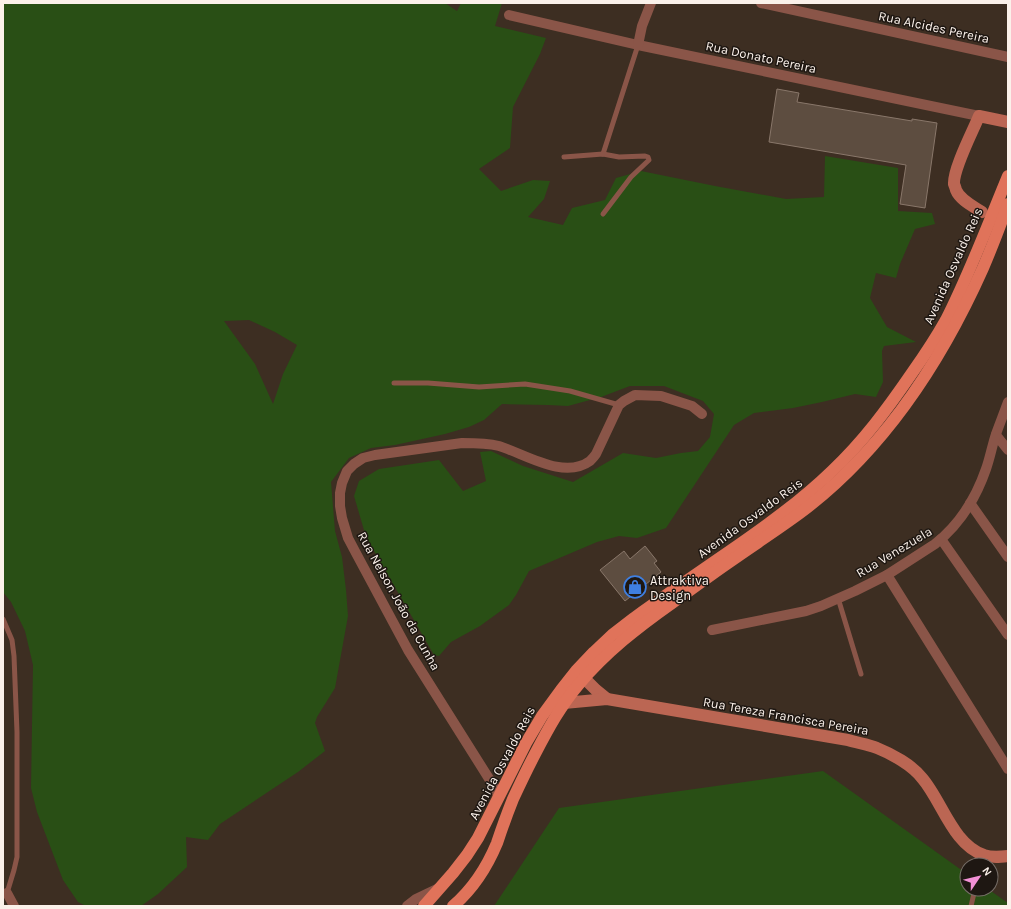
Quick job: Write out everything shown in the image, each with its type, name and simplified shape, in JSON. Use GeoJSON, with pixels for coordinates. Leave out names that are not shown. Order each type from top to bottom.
{"type":"FeatureCollection","features":[{"type":"Feature","properties":{"kind":"main road","name":"Avenida Osvaldo Reis"},"geometry":{"type":"LineString","coordinates":[[424,906],[467,855],[478,838],[526,743],[542,716],[576,671],[612,635],[634,618],[793,505],[833,471],[850,454],[877,422],[929,349],[946,320],[965,279],[1008,176]]}},
{"type":"Feature","properties":{"kind":"main road","name":"Avenida Osvaldo Reis"},"geometry":{"type":"LineString","coordinates":[[452,906],[470,889],[481,874],[491,856],[523,777],[554,718],[584,678],[604,656],[632,632],[807,507],[833,485],[865,454],[893,421],[911,398],[939,354],[961,314],[983,268],[1008,204]]}},
{"type":"Feature","properties":{"kind":"street"},"geometry":{"type":"LineString","coordinates":[[638,45],[642,26],[652,3]]}},
{"type":"Feature","properties":{"kind":"street","name":"Rua Alcides Pereira"},"geometry":{"type":"LineString","coordinates":[[761,3],[1008,57]]}},
{"type":"Feature","properties":{"kind":"street","name":"Rua Donato Pereira"},"geometry":{"type":"LineString","coordinates":[[509,15],[638,45],[1008,122]]}},
{"type":"Feature","properties":{"kind":"street"},"geometry":{"type":"LineString","coordinates":[[980,116],[958,164],[954,184],[956,191],[961,197],[982,212]]}},
{"type":"Feature","properties":{"kind":"street"},"geometry":{"type":"LineString","coordinates":[[618,405],[635,396],[660,396],[692,406],[702,414]]}},
{"type":"Feature","properties":{"kind":"street","name":"Rua Venezuela"},"geometry":{"type":"LineString","coordinates":[[712,630],[806,611],[821,606],[887,575],[942,539],[954,526],[970,503],[985,471],[1008,403]]}},
{"type":"Feature","properties":{"kind":"street","name":"Rua Nelson João da Cunha"},"geometry":{"type":"LineString","coordinates":[[499,797],[493,785],[408,650],[348,538],[340,506],[342,482],[347,471],[363,458],[374,455],[475,442],[504,448],[538,462],[554,466],[570,468],[582,465],[590,461],[596,454],[618,405]]}},
{"type":"Feature","properties":{"kind":"street"},"geometry":{"type":"LineString","coordinates":[[996,435],[1008,450]]}},
{"type":"Feature","properties":{"kind":"street"},"geometry":{"type":"LineString","coordinates":[[970,503],[1008,557]]}},
{"type":"Feature","properties":{"kind":"street"},"geometry":{"type":"LineString","coordinates":[[942,539],[1008,635]]}},
{"type":"Feature","properties":{"kind":"street"},"geometry":{"type":"LineString","coordinates":[[887,575],[1008,769]]}},
{"type":"Feature","properties":{"kind":"street"},"geometry":{"type":"LineString","coordinates":[[584,678],[607,699]]}},
{"type":"Feature","properties":{"kind":"street","name":"Rua Tereza Francisca Pereira"},"geometry":{"type":"LineString","coordinates":[[564,703],[607,699],[848,740],[876,747],[893,755],[913,769],[922,778],[955,831],[979,857]]}},
{"type":"Feature","properties":{"kind":"street","name":"Rua Tereza Francisca Pereira"},"geometry":{"type":"LineString","coordinates":[[997,857],[1008,856]]}},
{"type":"Feature","properties":{"kind":"street"},"geometry":{"type":"LineString","coordinates":[[407,906],[416,899],[441,887]]}},
{"type":"Feature","properties":{"kind":"street"},"geometry":{"type":"LineString","coordinates":[[7,893],[14,906]]}},
{"type":"Feature","properties":{"kind":"lane"},"geometry":{"type":"LineString","coordinates":[[603,154],[638,45]]}},
{"type":"Feature","properties":{"kind":"lane"},"geometry":{"type":"LineString","coordinates":[[564,157],[603,154],[619,157],[648,157],[649,160],[632,177],[603,214]]}},
{"type":"Feature","properties":{"kind":"lane"},"geometry":{"type":"LineString","coordinates":[[394,383],[428,383],[479,387],[525,384],[570,391],[618,405]]}},
{"type":"Feature","properties":{"kind":"lane"},"geometry":{"type":"LineString","coordinates":[[838,598],[861,674]]}},
{"type":"Feature","properties":{"kind":"lane"},"geometry":{"type":"LineString","coordinates":[[3,619],[12,640],[14,656],[17,732],[17,857],[7,893]]}},
{"type":"Feature","properties":{"kind":"green space"},"geometry":{"type":"Polygon","coordinates":[[[3,3],[445,3],[457,11],[461,3],[502,3],[495,26],[546,38],[540,54],[513,107],[510,148],[479,169],[501,191],[533,180],[550,181],[544,199],[528,217],[563,225],[572,208],[605,200],[616,178],[641,171],[786,199],[824,197],[825,156],[898,168],[898,211],[932,213],[935,224],[915,229],[900,264],[896,278],[876,273],[870,298],[887,327],[916,342],[884,346],[882,351],[883,382],[876,397],[855,394],[793,408],[754,413],[734,425],[666,528],[637,538],[619,536],[597,542],[529,571],[509,605],[480,626],[451,642],[439,656],[434,655],[366,537],[354,496],[359,481],[379,469],[439,460],[463,491],[486,481],[480,452],[491,451],[523,466],[573,482],[623,453],[656,458],[698,451],[710,437],[714,414],[703,401],[664,386],[630,386],[601,397],[568,406],[502,404],[484,420],[469,427],[395,445],[371,448],[349,458],[331,482],[335,531],[342,557],[348,616],[335,688],[317,717],[315,723],[325,751],[298,772],[220,824],[208,840],[186,837],[187,867],[158,894],[141,906],[86,906],[78,902],[63,880],[37,812],[31,788],[33,665],[25,631],[11,602],[3,592],[3,3]],[[249,320],[224,321],[255,364],[273,404],[283,374],[297,345],[275,332],[249,320]]]}},
{"type":"Feature","properties":{"kind":"green space"},"geometry":{"type":"Polygon","coordinates":[[[823,771],[959,868],[959,897],[999,897],[1008,903],[1008,906],[494,906],[559,808],[823,771]]]}},
{"type":"Feature","properties":{"kind":"building"},"geometry":{"type":"Polygon","coordinates":[[[777,89],[799,93],[797,102],[912,121],[912,119],[937,123],[925,208],[900,204],[906,165],[769,142],[777,89]]]}},
{"type":"Feature","properties":{"kind":"building"},"geometry":{"type":"Polygon","coordinates":[[[645,546],[657,561],[654,563],[661,572],[625,601],[600,570],[624,551],[630,559],[645,546]]]}},
{"type":"Feature","properties":{"kind":"place","name":"Attraktiva Design"},"geometry":{"type":"Point","coordinates":[635,587]}}]}
